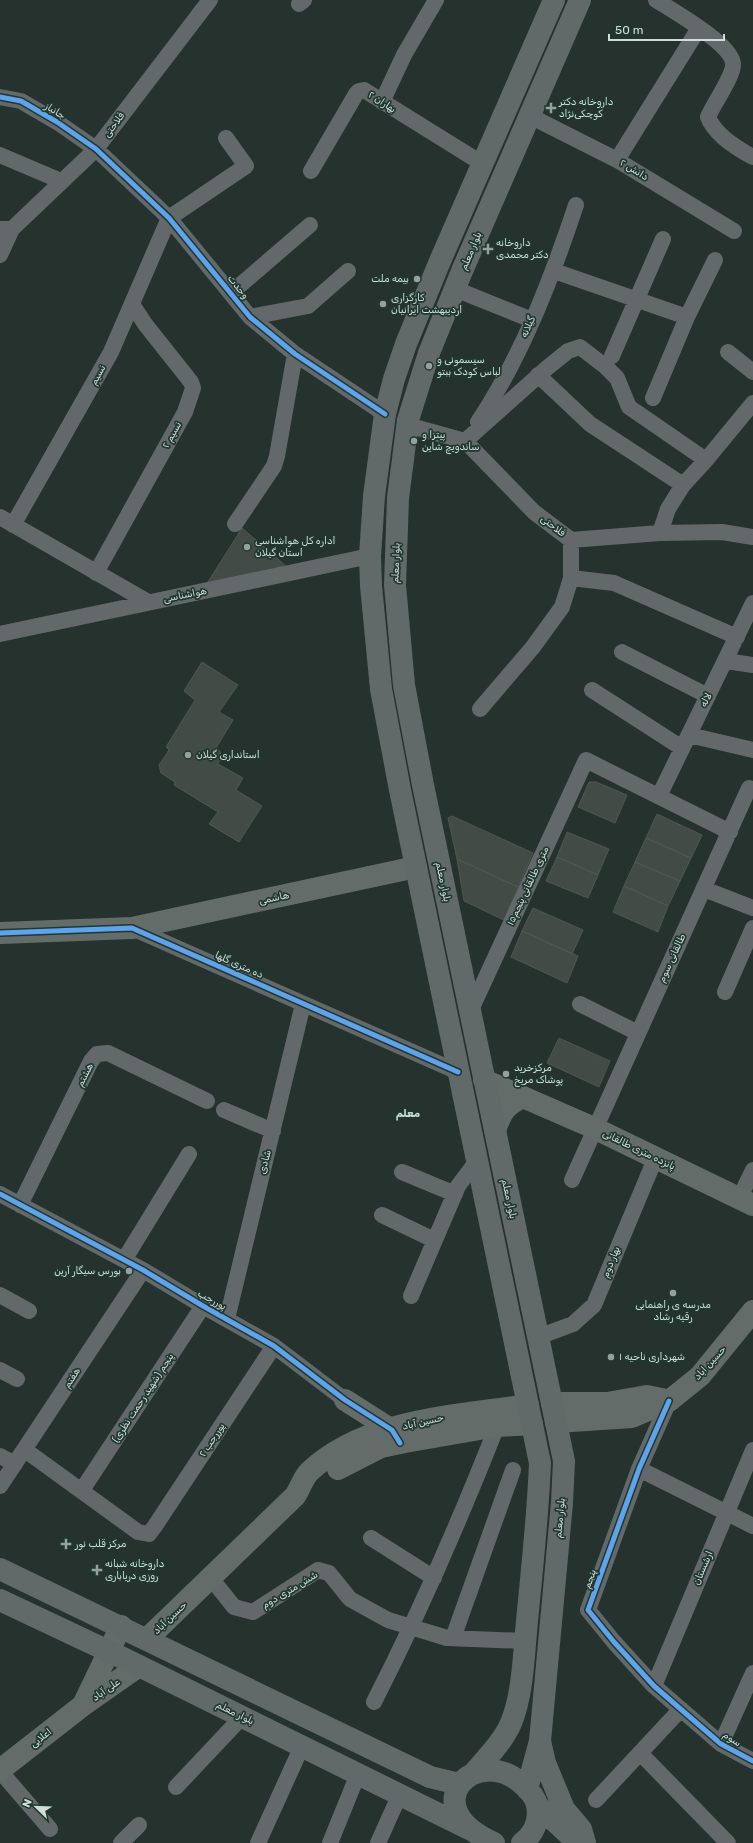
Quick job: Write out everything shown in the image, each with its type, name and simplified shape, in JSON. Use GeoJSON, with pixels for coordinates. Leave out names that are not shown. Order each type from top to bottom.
{"type":"FeatureCollection","features":[{"type":"Feature","properties":{"kind":"main road"},"geometry":{"type":"LineString","coordinates":[[469,1829],[456,1812],[454,1804],[455,1795],[466,1779],[498,1744],[511,1724],[517,1707],[525,1641],[538,1502],[540,1463],[458,1072],[381,689],[371,586],[370,556],[374,496],[385,414],[394,379],[406,344],[554,0]]}},
{"type":"Feature","properties":{"kind":"main road","name":"بلوار معلم"},"geometry":{"type":"LineString","coordinates":[[522,1843],[529,1838],[536,1826],[538,1812],[532,1797],[540,1741],[564,1461],[423,785],[404,685],[394,585],[398,498],[407,425],[429,353],[455,289],[580,0]]}},
{"type":"Feature","properties":{"kind":"main road"},"geometry":{"type":"LineString","coordinates":[[385,414],[407,425]]}},
{"type":"Feature","properties":{"kind":"main road"},"geometry":{"type":"LineString","coordinates":[[458,1072],[484,1080]]}},
{"type":"Feature","properties":{"kind":"main road"},"geometry":{"type":"LineString","coordinates":[[530,1415],[554,1413]]}},
{"type":"Feature","properties":{"kind":"main road"},"geometry":{"type":"LineString","coordinates":[[0,1569],[121,1626],[430,1777],[466,1779],[493,1770],[504,1773],[518,1781],[532,1797],[579,1842]]}},
{"type":"Feature","properties":{"kind":"main road","name":"بلوار معلم"},"geometry":{"type":"LineString","coordinates":[[0,1600],[139,1666],[400,1794],[494,1843]]}},
{"type":"Feature","properties":{"kind":"main road"},"geometry":{"type":"LineString","coordinates":[[540,1741],[545,1762],[564,1809],[580,1829],[579,1842]]}},
{"type":"Feature","properties":{"kind":"main road"},"geometry":{"type":"LineString","coordinates":[[553,1843],[564,1838],[579,1842]]}},
{"type":"Feature","properties":{"kind":"street","name":"فلاحتی"},"geometry":{"type":"LineString","coordinates":[[6,229],[29,215],[96,149],[210,0]]}},
{"type":"Feature","properties":{"kind":"street"},"geometry":{"type":"LineString","coordinates":[[382,102],[404,55],[436,0]]}},
{"type":"Feature","properties":{"kind":"street"},"geometry":{"type":"LineString","coordinates":[[656,0],[699,28],[728,51],[733,64],[727,82],[708,117],[710,123],[718,133],[740,151],[753,157]]}},
{"type":"Feature","properties":{"kind":"street"},"geometry":{"type":"LineString","coordinates":[[617,160],[699,28]]}},
{"type":"Feature","properties":{"kind":"street","name":"بهاران ۲"},"geometry":{"type":"LineString","coordinates":[[311,171],[360,91],[364,90],[483,164]]}},
{"type":"Feature","properties":{"kind":"street","name":"جانباز"},"geometry":{"type":"LineString","coordinates":[[0,96],[21,100],[57,122],[96,149]]}},
{"type":"Feature","properties":{"kind":"street","name":"دانش ۲"},"geometry":{"type":"LineString","coordinates":[[530,116],[617,160],[734,231]]}},
{"type":"Feature","properties":{"kind":"street"},"geometry":{"type":"LineString","coordinates":[[168,218],[246,166],[226,138]]}},
{"type":"Feature","properties":{"kind":"street","name":"وحدت"},"geometry":{"type":"LineString","coordinates":[[96,149],[168,218],[250,317],[295,354],[385,414]]}},
{"type":"Feature","properties":{"kind":"street"},"geometry":{"type":"LineString","coordinates":[[0,155],[62,181]]}},
{"type":"Feature","properties":{"kind":"street","name":"گیلانه"},"geometry":{"type":"LineString","coordinates":[[465,441],[499,390],[532,320],[554,272],[576,205]]}},
{"type":"Feature","properties":{"kind":"street","name":"نسیم"},"geometry":{"type":"LineString","coordinates":[[6,521],[111,352],[168,218]]}},
{"type":"Feature","properties":{"kind":"street"},"geometry":{"type":"LineString","coordinates":[[231,293],[310,225]]}},
{"type":"Feature","properties":{"kind":"street"},"geometry":{"type":"LineString","coordinates":[[0,255],[6,229]]}},
{"type":"Feature","properties":{"kind":"street"},"geometry":{"type":"LineString","coordinates":[[612,356],[663,239]]}},
{"type":"Feature","properties":{"kind":"street"},"geometry":{"type":"LineString","coordinates":[[653,398],[687,317],[715,260]]}},
{"type":"Feature","properties":{"kind":"street"},"geometry":{"type":"LineString","coordinates":[[250,317],[308,306],[348,271]]}},
{"type":"Feature","properties":{"kind":"street"},"geometry":{"type":"LineString","coordinates":[[554,272],[687,317]]}},
{"type":"Feature","properties":{"kind":"street"},"geometry":{"type":"LineString","coordinates":[[455,289],[532,320]]}},
{"type":"Feature","properties":{"kind":"street","name":"نسیم ٢"},"geometry":{"type":"LineString","coordinates":[[96,573],[185,412],[193,388],[191,382],[145,324],[132,304]]}},
{"type":"Feature","properties":{"kind":"street"},"geometry":{"type":"LineString","coordinates":[[407,425],[465,441],[538,375],[568,351],[580,347],[617,378],[629,407],[706,460]]}},
{"type":"Feature","properties":{"kind":"street"},"geometry":{"type":"LineString","coordinates":[[728,352],[753,372]]}},
{"type":"Feature","properties":{"kind":"street"},"geometry":{"type":"LineString","coordinates":[[235,524],[274,466],[295,354]]}},
{"type":"Feature","properties":{"kind":"street"},"geometry":{"type":"LineString","coordinates":[[538,375],[590,424],[683,485]]}},
{"type":"Feature","properties":{"kind":"street"},"geometry":{"type":"LineString","coordinates":[[660,533],[668,509],[683,485],[706,460],[753,403]]}},
{"type":"Feature","properties":{"kind":"street","name":"فلاحتی"},"geometry":{"type":"LineString","coordinates":[[465,441],[534,512],[571,540],[660,533],[722,532],[753,537]]}},
{"type":"Feature","properties":{"kind":"street"},"geometry":{"type":"LineString","coordinates":[[6,521],[148,602]]}},
{"type":"Feature","properties":{"kind":"street"},"geometry":{"type":"LineString","coordinates":[[480,709],[533,647],[562,607],[571,578],[571,540]]}},
{"type":"Feature","properties":{"kind":"street","name":"هواشناسی"},"geometry":{"type":"LineString","coordinates":[[0,634],[370,556]]}},
{"type":"Feature","properties":{"kind":"street"},"geometry":{"type":"LineString","coordinates":[[571,578],[614,583],[737,637]]}},
{"type":"Feature","properties":{"kind":"street","name":"لاله"},"geometry":{"type":"LineString","coordinates":[[659,796],[753,603]]}},
{"type":"Feature","properties":{"kind":"street"},"geometry":{"type":"LineString","coordinates":[[622,652],[708,696]]}},
{"type":"Feature","properties":{"kind":"street"},"geometry":{"type":"LineString","coordinates":[[726,661],[753,665]]}},
{"type":"Feature","properties":{"kind":"street"},"geometry":{"type":"LineString","coordinates":[[592,690],[685,742],[753,750]]}},
{"type":"Feature","properties":{"kind":"street","name":"۱۵متری طالقانی پنجم"},"geometry":{"type":"LineString","coordinates":[[470,1012],[586,760],[659,796]]}},
{"type":"Feature","properties":{"kind":"street","name":"طالقانی سوم"},"geometry":{"type":"LineString","coordinates":[[572,1180],[594,1128],[751,789]]}},
{"type":"Feature","properties":{"kind":"street"},"geometry":{"type":"LineString","coordinates":[[659,796],[730,832]]}},
{"type":"Feature","properties":{"kind":"street","name":"هاشمی"},"geometry":{"type":"LineString","coordinates":[[132,928],[416,867]]}},
{"type":"Feature","properties":{"kind":"street"},"geometry":{"type":"LineString","coordinates":[[704,889],[753,908]]}},
{"type":"Feature","properties":{"kind":"street","name":"ده متری گلها"},"geometry":{"type":"LineString","coordinates":[[0,933],[132,928],[458,1072]]}},
{"type":"Feature","properties":{"kind":"street"},"geometry":{"type":"LineString","coordinates":[[725,992],[753,928]]}},
{"type":"Feature","properties":{"kind":"street","name":"شادی"},"geometry":{"type":"LineString","coordinates":[[227,1319],[303,1004]]}},
{"type":"Feature","properties":{"kind":"street"},"geometry":{"type":"LineString","coordinates":[[580,1004],[638,1033]]}},
{"type":"Feature","properties":{"kind":"street","name":"هشتم"},"geometry":{"type":"LineString","coordinates":[[20,1205],[91,1061],[97,1054],[108,1054],[207,1102]]}},
{"type":"Feature","properties":{"kind":"street","name":"پانزده متری طالقانی"},"geometry":{"type":"LineString","coordinates":[[484,1080],[594,1128],[746,1202]]}},
{"type":"Feature","properties":{"kind":"street"},"geometry":{"type":"LineString","coordinates":[[495,1130],[502,1112],[511,1103],[523,1097]]}},
{"type":"Feature","properties":{"kind":"street"},"geometry":{"type":"LineString","coordinates":[[224,1110],[273,1131]]}},
{"type":"Feature","properties":{"kind":"street"},"geometry":{"type":"LineString","coordinates":[[124,1260],[189,1154]]}},
{"type":"Feature","properties":{"kind":"street","name":"بهار دوم"},"geometry":{"type":"LineString","coordinates":[[538,1337],[573,1324],[594,1305],[655,1159]]}},
{"type":"Feature","properties":{"kind":"street"},"geometry":{"type":"LineString","coordinates":[[411,1296],[454,1194],[458,1186],[477,1161]]}},
{"type":"Feature","properties":{"kind":"street"},"geometry":{"type":"LineString","coordinates":[[746,1202],[753,1170]]}},
{"type":"Feature","properties":{"kind":"street"},"geometry":{"type":"LineString","coordinates":[[402,1172],[454,1194]]}},
{"type":"Feature","properties":{"kind":"street","name":"پوررجب"},"geometry":{"type":"LineString","coordinates":[[1,1197],[20,1205],[144,1270],[203,1306],[274,1346],[344,1400],[385,1439]]}},
{"type":"Feature","properties":{"kind":"street"},"geometry":{"type":"LineString","coordinates":[[382,1215],[434,1240]]}},
{"type":"Feature","properties":{"kind":"street","name":"هفتم"},"geometry":{"type":"LineString","coordinates":[[0,1486],[144,1270]]}},
{"type":"Feature","properties":{"kind":"street"},"geometry":{"type":"LineString","coordinates":[[0,1295],[29,1311]]}},
{"type":"Feature","properties":{"kind":"street","name":"پنجم (شهید رحمت نظری)"},"geometry":{"type":"LineString","coordinates":[[82,1490],[203,1306]]}},
{"type":"Feature","properties":{"kind":"street","name":"حسین اباد"},"geometry":{"type":"LineString","coordinates":[[554,1413],[588,1420],[632,1417],[669,1401],[700,1376],[753,1311]]}},
{"type":"Feature","properties":{"kind":"street","name":"پوررجب ۲"},"geometry":{"type":"LineString","coordinates":[[82,1490],[138,1532],[149,1534],[274,1346]]}},
{"type":"Feature","properties":{"kind":"street"},"geometry":{"type":"LineString","coordinates":[[0,1370],[17,1380]]}},
{"type":"Feature","properties":{"kind":"street"},"geometry":{"type":"LineString","coordinates":[[554,1413],[647,1396],[669,1401]]}},
{"type":"Feature","properties":{"kind":"street","name":"پنجم"},"geometry":{"type":"LineString","coordinates":[[669,1401],[639,1469],[588,1610],[614,1642],[654,1686],[703,1728]]}},
{"type":"Feature","properties":{"kind":"street","name":"حسین آباد"},"geometry":{"type":"LineString","coordinates":[[385,1439],[496,1426],[530,1415]]}},
{"type":"Feature","properties":{"kind":"street","name":"حسین آباد"},"geometry":{"type":"LineString","coordinates":[[147,1639],[295,1496],[308,1473],[325,1460],[443,1417],[530,1415]]}},
{"type":"Feature","properties":{"kind":"street"},"geometry":{"type":"LineString","coordinates":[[374,1702],[412,1627],[434,1578],[474,1485],[496,1426]]}},
{"type":"Feature","properties":{"kind":"street"},"geometry":{"type":"LineString","coordinates":[[25,1450],[82,1490]]}},
{"type":"Feature","properties":{"kind":"street","name":"ارشستان"},"geometry":{"type":"LineString","coordinates":[[654,1686],[753,1450]]}},
{"type":"Feature","properties":{"kind":"street"},"geometry":{"type":"LineString","coordinates":[[0,1456],[15,1464]]}},
{"type":"Feature","properties":{"kind":"street"},"geometry":{"type":"LineString","coordinates":[[639,1469],[753,1526]]}},
{"type":"Feature","properties":{"kind":"street"},"geometry":{"type":"LineString","coordinates":[[453,1638],[513,1470]]}},
{"type":"Feature","properties":{"kind":"street"},"geometry":{"type":"LineString","coordinates":[[371,1538],[434,1578]]}},
{"type":"Feature","properties":{"kind":"street","name":"شش متری دوم"},"geometry":{"type":"LineString","coordinates":[[211,1578],[234,1607],[253,1612],[318,1570],[329,1574],[350,1599],[388,1620],[447,1638],[525,1641]]}},
{"type":"Feature","properties":{"kind":"street","name":"علی آباد"},"geometry":{"type":"LineString","coordinates":[[82,1706],[121,1626]]}},
{"type":"Feature","properties":{"kind":"street","name":"علی آباد"},"geometry":{"type":"LineString","coordinates":[[82,1706],[139,1666]]}},
{"type":"Feature","properties":{"kind":"street"},"geometry":{"type":"LineString","coordinates":[[721,1744],[753,1673]]}},
{"type":"Feature","properties":{"kind":"street","name":"اعلایی"},"geometry":{"type":"LineString","coordinates":[[0,1770],[82,1706]]}},
{"type":"Feature","properties":{"kind":"street"},"geometry":{"type":"LineString","coordinates":[[596,1800],[681,1709]]}},
{"type":"Feature","properties":{"kind":"street"},"geometry":{"type":"LineString","coordinates":[[176,1787],[242,1717]]}},
{"type":"Feature","properties":{"kind":"street","name":"سوم"},"geometry":{"type":"LineString","coordinates":[[703,1728],[721,1744],[753,1762]]}},
{"type":"Feature","properties":{"kind":"street"},"geometry":{"type":"LineString","coordinates":[[258,1843],[302,1746]]}},
{"type":"Feature","properties":{"kind":"street"},"geometry":{"type":"LineString","coordinates":[[640,1753],[728,1843]]}},
{"type":"Feature","properties":{"kind":"street"},"geometry":{"type":"LineString","coordinates":[[0,1770],[50,1829]]}},
{"type":"Feature","properties":{"kind":"street"},"geometry":{"type":"LineString","coordinates":[[330,1843],[358,1774]]}},
{"type":"Feature","properties":{"kind":"street"},"geometry":{"type":"LineString","coordinates":[[378,1843],[400,1794]]}},
{"type":"Feature","properties":{"kind":"street"},"geometry":{"type":"LineString","coordinates":[[121,1843],[139,1825]]}},
{"type":"Feature","properties":{"kind":"building","name":"اداره کل هواشناسی استان گیلان"},"geometry":{"type":"Polygon","coordinates":[[[242,528],[287,567],[206,585],[242,528]]]}},
{"type":"Feature","properties":{"kind":"building"},"geometry":{"type":"Polygon","coordinates":[[[202,662],[238,685],[219,712],[233,720],[216,748],[220,751],[221,757],[218,764],[243,778],[236,790],[262,806],[239,842],[209,824],[218,812],[174,785],[175,782],[161,773],[159,765],[169,750],[166,747],[195,700],[184,691],[202,662]]]}},
{"type":"Feature","properties":{"kind":"building"},"geometry":{"type":"Polygon","coordinates":[[[589,782],[596,782],[627,795],[615,823],[578,807],[589,782]]]}},
{"type":"Feature","properties":{"kind":"building"},"geometry":{"type":"Polygon","coordinates":[[[657,814],[702,835],[691,858],[646,838],[657,814]]]}},
{"type":"Feature","properties":{"kind":"building"},"geometry":{"type":"Polygon","coordinates":[[[452,816],[533,853],[518,887],[457,859],[448,818],[452,816]]]}},
{"type":"Feature","properties":{"kind":"building"},"geometry":{"type":"Polygon","coordinates":[[[567,832],[609,849],[598,875],[557,857],[567,832]]]}},
{"type":"Feature","properties":{"kind":"building"},"geometry":{"type":"Polygon","coordinates":[[[646,838],[691,858],[680,881],[635,862],[646,838]]]}},
{"type":"Feature","properties":{"kind":"building"},"geometry":{"type":"Polygon","coordinates":[[[557,857],[598,875],[588,898],[546,881],[557,857]]]}},
{"type":"Feature","properties":{"kind":"building"},"geometry":{"type":"Polygon","coordinates":[[[457,859],[518,887],[504,920],[464,901],[457,859]]]}},
{"type":"Feature","properties":{"kind":"building"},"geometry":{"type":"Polygon","coordinates":[[[635,862],[680,881],[668,906],[624,886],[635,862]]]}},
{"type":"Feature","properties":{"kind":"building"},"geometry":{"type":"Polygon","coordinates":[[[624,886],[668,906],[658,932],[613,912],[624,886]]]}},
{"type":"Feature","properties":{"kind":"building"},"geometry":{"type":"Polygon","coordinates":[[[533,908],[583,930],[572,954],[522,931],[533,908]]]}},
{"type":"Feature","properties":{"kind":"building"},"geometry":{"type":"Polygon","coordinates":[[[522,931],[578,956],[567,983],[511,957],[522,931]]]}},
{"type":"Feature","properties":{"kind":"building"},"geometry":{"type":"Polygon","coordinates":[[[559,1038],[610,1061],[599,1087],[547,1063],[559,1038]]]}},
{"type":"Feature","properties":{"kind":"cycle path"},"geometry":{"type":"LineString","coordinates":[[0,97],[21,101],[57,122],[96,149],[169,218],[250,317],[295,354],[385,414]]}},
{"type":"Feature","properties":{"kind":"cycle path"},"geometry":{"type":"LineString","coordinates":[[0,933],[132,928],[458,1072]]}},
{"type":"Feature","properties":{"kind":"cycle path"},"geometry":{"type":"LineString","coordinates":[[0,1194],[143,1270],[274,1346],[345,1400],[392,1430],[400,1443]]}},
{"type":"Feature","properties":{"kind":"cycle path"},"geometry":{"type":"LineString","coordinates":[[669,1401],[639,1469],[588,1610],[614,1642],[654,1686],[721,1744],[753,1761]]}},
{"type":"Feature","properties":{"kind":"place","name":"داروخانه دکتر کوچکی‌نژاد"},"geometry":{"type":"Point","coordinates":[551,108]}},
{"type":"Feature","properties":{"kind":"place","name":"داروخانه دکتر محمدی"},"geometry":{"type":"Point","coordinates":[488,249]}},
{"type":"Feature","properties":{"kind":"place","name":"بیمه ملت"},"geometry":{"type":"Point","coordinates":[417,279]}},
{"type":"Feature","properties":{"kind":"place","name":"کارگزاری اردیبهشت ایرانیان"},"geometry":{"type":"Point","coordinates":[383,304]}},
{"type":"Feature","properties":{"kind":"place","name":"سیسمونی و لباس کودک ببتو"},"geometry":{"type":"Point","coordinates":[429,366]}},
{"type":"Feature","properties":{"kind":"place","name":"پیتزا و ساندویچ شاین"},"geometry":{"type":"Point","coordinates":[414,441]}},
{"type":"Feature","properties":{"kind":"place","name":"اداره کل هواشناسی استان گیلان"},"geometry":{"type":"Point","coordinates":[247,547]}},
{"type":"Feature","properties":{"kind":"place","name":"استانداری گیلان"},"geometry":{"type":"Point","coordinates":[188,755]}},
{"type":"Feature","properties":{"kind":"place","name":"مرکزخرید پوشاک مریخ"},"geometry":{"type":"Point","coordinates":[506,1074]}},
{"type":"Feature","properties":{"kind":"place","name":"بورس سیگار آرین"},"geometry":{"type":"Point","coordinates":[129,1271]}},
{"type":"Feature","properties":{"kind":"place","name":"مدرسه ی راهنمایی رقیه رشاد"},"geometry":{"type":"Point","coordinates":[673,1293]}},
{"type":"Feature","properties":{"kind":"place","name":"شهرداری ناحیه ۱"},"geometry":{"type":"Point","coordinates":[611,1357]}},
{"type":"Feature","properties":{"kind":"place","name":"مرکز قلب نور"},"geometry":{"type":"Point","coordinates":[66,1544]}},
{"type":"Feature","properties":{"kind":"place","name":"داروخانه شبانه روزی دریاباری"},"geometry":{"type":"Point","coordinates":[97,1570]}},
{"type":"Feature","properties":{"kind":"district","name":"معلم"},"geometry":{"type":"Point","coordinates":[408,1113]}}]}
